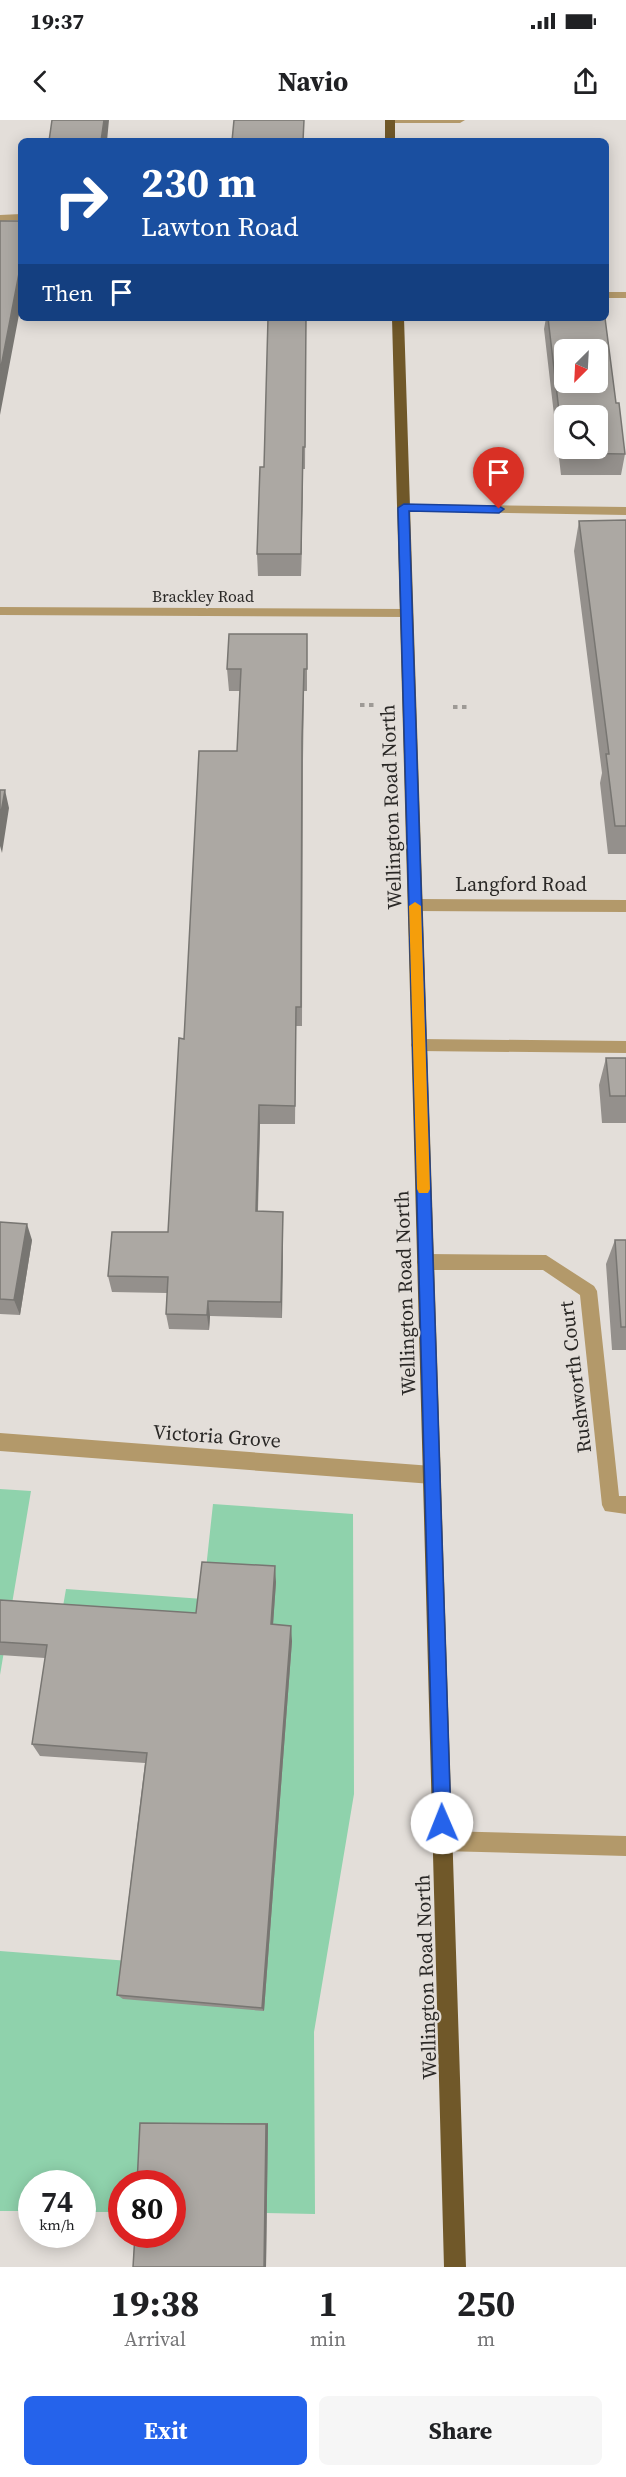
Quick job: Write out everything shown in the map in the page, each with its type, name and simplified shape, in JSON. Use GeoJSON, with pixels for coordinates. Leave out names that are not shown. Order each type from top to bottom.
{"type":"FeatureCollection","features":[{"type":"Feature","properties":{"kind":"highway"},"geometry":{"type":"LineString","coordinates":[[390,138],[391,120]]}},
{"type":"Feature","properties":{"kind":"highway","name":"Wellington Road North"},"geometry":{"type":"LineString","coordinates":[[398,321],[455,2267]]}},
{"type":"Feature","properties":{"kind":"street"},"geometry":{"type":"LineString","coordinates":[[391,120],[460,120]]}},
{"type":"Feature","properties":{"kind":"street"},"geometry":{"type":"LineString","coordinates":[[0,218],[18,217]]}},
{"type":"Feature","properties":{"kind":"street"},"geometry":{"type":"LineString","coordinates":[[609,295],[626,295]]}},
{"type":"Feature","properties":{"kind":"street"},"geometry":{"type":"LineString","coordinates":[[404,508],[626,511]]}},
{"type":"Feature","properties":{"kind":"street","name":"Brackley Road"},"geometry":{"type":"LineString","coordinates":[[0,611],[407,613]]}},
{"type":"Feature","properties":{"kind":"street","name":"Langford Road"},"geometry":{"type":"LineString","coordinates":[[415,905],[626,906]]}},
{"type":"Feature","properties":{"kind":"street"},"geometry":{"type":"LineString","coordinates":[[419,1045],[626,1047]]}},
{"type":"Feature","properties":{"kind":"street","name":"Rushworth Court"},"geometry":{"type":"LineString","coordinates":[[426,1262],[546,1263],[588,1291],[611,1505],[626,1505]]}},
{"type":"Feature","properties":{"kind":"street","name":"Victoria Grove"},"geometry":{"type":"LineString","coordinates":[[0,1442],[432,1474]]}},
{"type":"Feature","properties":{"kind":"street"},"geometry":{"type":"LineString","coordinates":[[443,1841],[626,1846]]}},
{"type":"Feature","properties":{"kind":"path"},"geometry":{"type":"LineString","coordinates":[[360,705],[374,705]]}},
{"type":"Feature","properties":{"kind":"path"},"geometry":{"type":"LineString","coordinates":[[453,707],[469,706]]}},
{"type":"Feature","properties":{"kind":"green space"},"geometry":{"type":"Polygon","coordinates":[[[0,1489],[31,1491],[0,1675],[0,1489]]]}},
{"type":"Feature","properties":{"kind":"green space"},"geometry":{"type":"Polygon","coordinates":[[[213,1504],[353,1514],[354,1794],[314,2032],[315,2214],[266,2213],[267,2123],[146,2123],[144,2170],[108,2170],[108,2212],[96,2212],[96,2170],[18,2170],[18,2211],[0,2211],[0,1951],[129,1961],[205,1578],[213,1504]]]}},
{"type":"Feature","properties":{"kind":"green space"},"geometry":{"type":"Polygon","coordinates":[[[66,1589],[203,1599],[200,1628],[61,1618],[66,1589]]]}},
{"type":"Feature","properties":{"kind":"building"},"geometry":{"type":"Polygon","coordinates":[[[52,120],[104,120],[101,138],[49,138],[52,120]]]}},
{"type":"Feature","properties":{"kind":"building"},"geometry":{"type":"Polygon","coordinates":[[[234,120],[304,120],[303,138],[232,138],[234,120]]]}},
{"type":"Feature","properties":{"kind":"building"},"geometry":{"type":"Polygon","coordinates":[[[0,221],[18,221],[18,279],[0,372],[0,221]]]}},
{"type":"Feature","properties":{"kind":"building"},"geometry":{"type":"Polygon","coordinates":[[[268,321],[306,321],[301,554],[257,554],[260,467],[264,467],[268,321]]]}},
{"type":"Feature","properties":{"kind":"building"},"geometry":{"type":"Polygon","coordinates":[[[548,321],[605,321],[608,339],[554,339],[554,369],[548,321]]]}},
{"type":"Feature","properties":{"kind":"building"},"geometry":{"type":"Polygon","coordinates":[[[608,341],[616,403],[619,403],[625,454],[608,454],[608,405],[558,405],[557,393],[608,393],[608,341]]]}},
{"type":"Feature","properties":{"kind":"building"},"geometry":{"type":"Polygon","coordinates":[[[626,520],[626,826],[615,826],[606,754],[609,754],[579,521],[626,520]]]}},
{"type":"Feature","properties":{"kind":"building"},"geometry":{"type":"Polygon","coordinates":[[[229,634],[307,634],[302,739],[301,1007],[296,1007],[295,1106],[259,1105],[256,1211],[283,1212],[281,1302],[208,1301],[207,1315],[166,1314],[168,1277],[108,1276],[112,1232],[168,1232],[179,1038],[184,1039],[199,751],[237,751],[241,669],[227,669],[229,634]]]}},
{"type":"Feature","properties":{"kind":"building"},"geometry":{"type":"Polygon","coordinates":[[[0,790],[5,790],[0,818],[0,790]]]}},
{"type":"Feature","properties":{"kind":"building"},"geometry":{"type":"Polygon","coordinates":[[[606,1058],[626,1058],[626,1096],[610,1096],[606,1058]]]}},
{"type":"Feature","properties":{"kind":"building"},"geometry":{"type":"Polygon","coordinates":[[[0,1222],[27,1224],[14,1300],[0,1299],[0,1222]]]}},
{"type":"Feature","properties":{"kind":"building"},"geometry":{"type":"Polygon","coordinates":[[[615,1240],[626,1240],[626,1327],[621,1327],[615,1240]]]}},
{"type":"Feature","properties":{"kind":"building"},"geometry":{"type":"Polygon","coordinates":[[[202,1562],[275,1566],[271,1624],[291,1626],[262,2008],[117,1995],[147,1753],[32,1744],[47,1645],[0,1642],[0,1600],[196,1613],[202,1562]]]}},
{"type":"Feature","properties":{"kind":"building"},"geometry":{"type":"Polygon","coordinates":[[[140,2123],[266,2124],[264,2267],[133,2267],[134,2248],[186,2248],[186,2170],[138,2170],[140,2123]]]}},
{"type":"Feature","properties":{"kind":"slow traffic"},"geometry":{"type":"LineString","coordinates":[[415,906],[423,1189]]}},
{"type":"Feature","properties":{"kind":"route"},"geometry":{"type":"LineString","coordinates":[[442,1823],[404,508],[499,509]]}}]}
